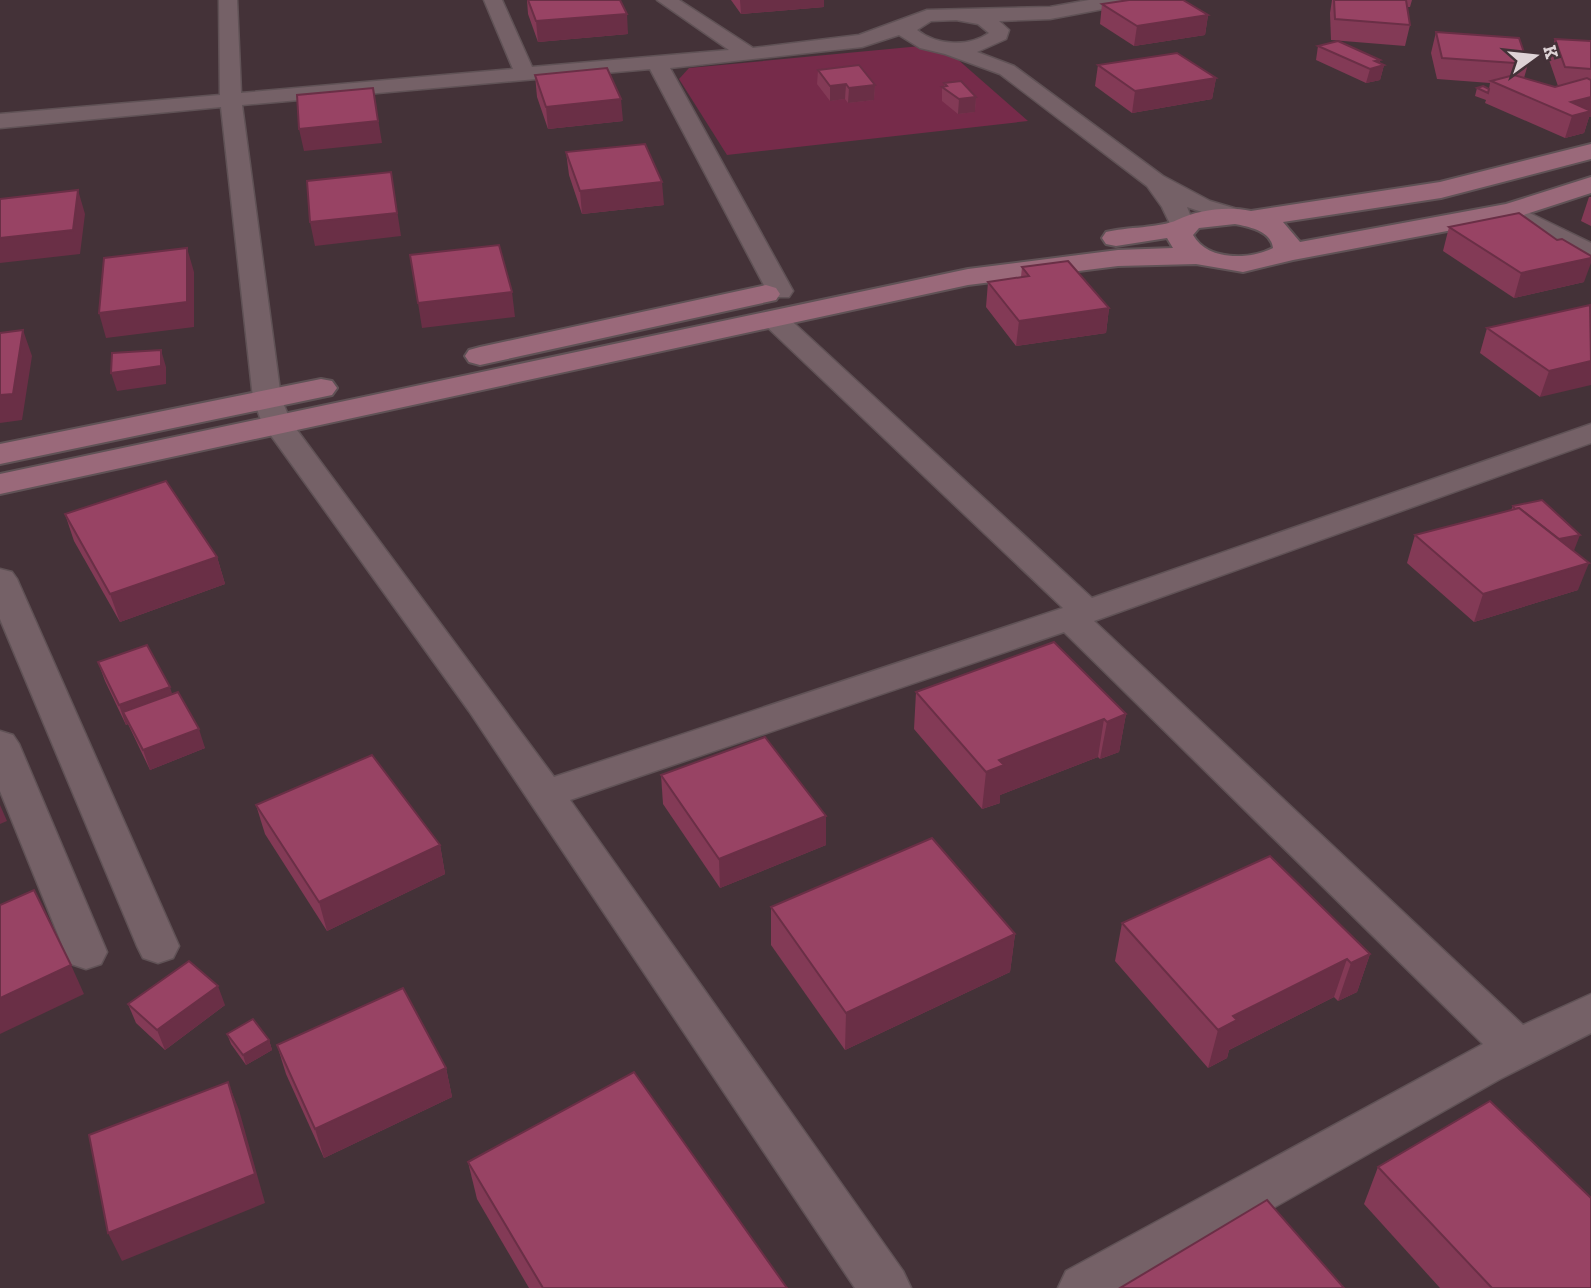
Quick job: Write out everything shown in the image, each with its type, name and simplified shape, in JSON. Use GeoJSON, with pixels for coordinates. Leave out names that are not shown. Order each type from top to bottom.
{"type":"FeatureCollection","features":[{"type":"Feature","properties":{"kind":"main road"},"geometry":{"type":"LineString","coordinates":[[0,454],[272,411],[449,390],[777,305],[918,264],[1183,227],[1204,218],[1243,218],[1441,190],[1591,151]]}},
{"type":"Feature","properties":{"kind":"main road"},"geometry":{"type":"LineString","coordinates":[[777,305],[968,276],[1118,258],[1199,256],[1224,262],[1265,263],[1285,253],[1511,211],[1591,185]]}},
{"type":"Feature","properties":{"kind":"main road"},"geometry":{"type":"LineString","coordinates":[[1243,218],[1266,224],[1286,238],[1289,246],[1285,253]]}},
{"type":"Feature","properties":{"kind":"main road"},"geometry":{"type":"LineString","coordinates":[[1183,227],[1179,234],[1181,241],[1199,256]]}},
{"type":"Feature","properties":{"kind":"main road"},"geometry":{"type":"LineString","coordinates":[[0,484],[272,411]]}},
{"type":"Feature","properties":{"kind":"street"},"geometry":{"type":"LineString","coordinates":[[228,0],[231,100],[272,411],[482,702],[885,1288]]}},
{"type":"Feature","properties":{"kind":"street"},"geometry":{"type":"LineString","coordinates":[[493,0],[525,74]]}},
{"type":"Feature","properties":{"kind":"street"},"geometry":{"type":"LineString","coordinates":[[666,0],[749,55]]}},
{"type":"Feature","properties":{"kind":"street"},"geometry":{"type":"LineString","coordinates":[[907,0],[911,24],[907,32],[911,37],[1007,70],[1155,181],[1202,206],[1243,218]]}},
{"type":"Feature","properties":{"kind":"street"},"geometry":{"type":"LineString","coordinates":[[920,0],[994,24],[998,35],[999,55],[1007,70]]}},
{"type":"Feature","properties":{"kind":"street"},"geometry":{"type":"LineString","coordinates":[[862,41],[941,15],[1050,13],[1119,0]]}},
{"type":"Feature","properties":{"kind":"street"},"geometry":{"type":"LineString","coordinates":[[0,121],[749,55],[862,41],[935,45],[982,44],[1050,13]]}},
{"type":"Feature","properties":{"kind":"street"},"geometry":{"type":"LineString","coordinates":[[657,63],[777,305],[1079,615],[1517,1048]]}},
{"type":"Feature","properties":{"kind":"street"},"geometry":{"type":"LineString","coordinates":[[1155,181],[1174,206],[1183,227]]}},
{"type":"Feature","properties":{"kind":"street"},"geometry":{"type":"LineString","coordinates":[[1511,211],[1591,253]]}},
{"type":"Feature","properties":{"kind":"street"},"geometry":{"type":"LineString","coordinates":[[544,794],[1079,615],[1591,433]]}},
{"type":"Feature","properties":{"kind":"street"},"geometry":{"type":"LineString","coordinates":[[0,579],[158,946]]}},
{"type":"Feature","properties":{"kind":"street"},"geometry":{"type":"LineString","coordinates":[[0,744],[86,952]]}},
{"type":"Feature","properties":{"kind":"street"},"geometry":{"type":"LineString","coordinates":[[1084,1288],[1517,1048],[1591,1012]]}},
{"type":"Feature","properties":{"kind":"shaded area"},"geometry":{"type":"Polygon","coordinates":[[[921,46],[947,50],[1028,121],[727,155],[679,79],[689,68],[921,46]]]}},
{"type":"Feature","properties":{"kind":"building"},"geometry":{"type":"Polygon","coordinates":[[[528,0],[620,0],[627,14],[536,21],[528,0]]]}},
{"type":"Feature","properties":{"kind":"building"},"geometry":{"type":"Polygon","coordinates":[[[1129,0],[1183,0],[1208,15],[1137,26],[1102,4],[1129,0]]]}},
{"type":"Feature","properties":{"kind":"building"},"geometry":{"type":"Polygon","coordinates":[[[1334,0],[1406,0],[1410,25],[1335,19],[1334,0]]]}},
{"type":"Feature","properties":{"kind":"building"},"geometry":{"type":"Polygon","coordinates":[[[1436,32],[1519,38],[1528,64],[1442,58],[1436,32]]]}},
{"type":"Feature","properties":{"kind":"building"},"geometry":{"type":"Polygon","coordinates":[[[1555,39],[1591,41],[1591,69],[1565,67],[1555,39]]]}},
{"type":"Feature","properties":{"kind":"building"},"geometry":{"type":"Polygon","coordinates":[[[1338,41],[1380,60],[1375,61],[1384,65],[1370,69],[1318,46],[1338,41]]]}},
{"type":"Feature","properties":{"kind":"building"},"geometry":{"type":"Polygon","coordinates":[[[1177,53],[1216,78],[1135,91],[1098,65],[1177,53]]]}},
{"type":"Feature","properties":{"kind":"building"},"geometry":{"type":"Polygon","coordinates":[[[859,65],[875,85],[849,88],[846,84],[830,86],[818,70],[859,65]]]}},
{"type":"Feature","properties":{"kind":"building"},"geometry":{"type":"Polygon","coordinates":[[[607,68],[621,99],[546,107],[535,75],[607,68]]]}},
{"type":"Feature","properties":{"kind":"building"},"geometry":{"type":"Polygon","coordinates":[[[1514,75],[1555,87],[1587,78],[1591,80],[1591,97],[1571,102],[1591,111],[1572,116],[1491,81],[1514,75]]]}},
{"type":"Feature","properties":{"kind":"building"},"geometry":{"type":"Polygon","coordinates":[[[961,81],[976,97],[959,99],[942,87],[947,86],[944,83],[961,81]]]}},
{"type":"Feature","properties":{"kind":"building"},"geometry":{"type":"Polygon","coordinates":[[[1483,86],[1489,89],[1488,93],[1477,88],[1483,86]]]}},
{"type":"Feature","properties":{"kind":"building"},"geometry":{"type":"Polygon","coordinates":[[[373,88],[378,121],[299,129],[297,95],[373,88]]]}},
{"type":"Feature","properties":{"kind":"building"},"geometry":{"type":"Polygon","coordinates":[[[645,144],[662,182],[580,191],[566,152],[645,144]]]}},
{"type":"Feature","properties":{"kind":"building"},"geometry":{"type":"Polygon","coordinates":[[[391,172],[397,213],[310,222],[307,181],[391,172]]]}},
{"type":"Feature","properties":{"kind":"building"},"geometry":{"type":"Polygon","coordinates":[[[78,190],[73,230],[0,238],[0,199],[78,190]]]}},
{"type":"Feature","properties":{"kind":"building"},"geometry":{"type":"Polygon","coordinates":[[[1519,213],[1557,240],[1562,239],[1591,258],[1521,273],[1449,227],[1519,213]]]}},
{"type":"Feature","properties":{"kind":"building"},"geometry":{"type":"Polygon","coordinates":[[[499,245],[512,292],[418,303],[410,255],[499,245]]]}},
{"type":"Feature","properties":{"kind":"building"},"geometry":{"type":"Polygon","coordinates":[[[187,248],[187,302],[99,313],[104,258],[187,248]]]}},
{"type":"Feature","properties":{"kind":"building"},"geometry":{"type":"Polygon","coordinates":[[[1068,261],[1109,308],[1019,321],[988,282],[1029,276],[1022,267],[1068,261]]]}},
{"type":"Feature","properties":{"kind":"building"},"geometry":{"type":"Polygon","coordinates":[[[1590,305],[1591,361],[1549,371],[1487,328],[1590,305]]]}},
{"type":"Feature","properties":{"kind":"building"},"geometry":{"type":"Polygon","coordinates":[[[23,330],[13,394],[0,395],[0,333],[23,330]]]}},
{"type":"Feature","properties":{"kind":"building"},"geometry":{"type":"Polygon","coordinates":[[[161,350],[161,366],[111,373],[112,353],[161,350]]]}},
{"type":"Feature","properties":{"kind":"building"},"geometry":{"type":"Polygon","coordinates":[[[166,481],[217,557],[110,594],[65,514],[166,481]]]}},
{"type":"Feature","properties":{"kind":"building"},"geometry":{"type":"Polygon","coordinates":[[[1542,500],[1580,535],[1559,539],[1513,506],[1542,500]]]}},
{"type":"Feature","properties":{"kind":"building"},"geometry":{"type":"Polygon","coordinates":[[[1519,508],[1589,563],[1483,594],[1415,535],[1519,508]]]}},
{"type":"Feature","properties":{"kind":"building"},"geometry":{"type":"Polygon","coordinates":[[[1054,642],[1126,714],[1107,722],[1104,719],[999,760],[1004,765],[986,772],[916,692],[1054,642]]]}},
{"type":"Feature","properties":{"kind":"building"},"geometry":{"type":"Polygon","coordinates":[[[147,645],[170,687],[119,705],[98,662],[147,645]]]}},
{"type":"Feature","properties":{"kind":"building"},"geometry":{"type":"Polygon","coordinates":[[[178,692],[199,729],[143,750],[123,712],[178,692]]]}},
{"type":"Feature","properties":{"kind":"building"},"geometry":{"type":"Polygon","coordinates":[[[765,737],[826,816],[719,859],[661,775],[765,737]]]}},
{"type":"Feature","properties":{"kind":"building"},"geometry":{"type":"Polygon","coordinates":[[[372,755],[440,845],[319,902],[256,805],[372,755]]]}},
{"type":"Feature","properties":{"kind":"building"},"geometry":{"type":"Polygon","coordinates":[[[932,838],[1015,934],[846,1013],[771,907],[932,838]]]}},
{"type":"Feature","properties":{"kind":"building"},"geometry":{"type":"Polygon","coordinates":[[[1270,856],[1370,954],[1351,963],[1347,959],[1233,1016],[1237,1020],[1218,1030],[1122,923],[1270,856]]]}},
{"type":"Feature","properties":{"kind":"building"},"geometry":{"type":"Polygon","coordinates":[[[34,890],[71,965],[0,998],[0,905],[34,890]]]}},
{"type":"Feature","properties":{"kind":"building"},"geometry":{"type":"Polygon","coordinates":[[[189,961],[218,986],[157,1030],[128,1004],[189,961]]]}},
{"type":"Feature","properties":{"kind":"building"},"geometry":{"type":"Polygon","coordinates":[[[403,988],[446,1068],[315,1129],[277,1045],[403,988]]]}},
{"type":"Feature","properties":{"kind":"building"},"geometry":{"type":"Polygon","coordinates":[[[253,1019],[269,1040],[243,1055],[227,1034],[253,1019]]]}},
{"type":"Feature","properties":{"kind":"building"},"geometry":{"type":"Polygon","coordinates":[[[634,1072],[787,1288],[543,1288],[468,1162],[634,1072]]]}},
{"type":"Feature","properties":{"kind":"building"},"geometry":{"type":"Polygon","coordinates":[[[228,1082],[255,1174],[108,1233],[89,1135],[228,1082]]]}},
{"type":"Feature","properties":{"kind":"building"},"geometry":{"type":"Polygon","coordinates":[[[1490,1101],[1591,1198],[1591,1288],[1492,1288],[1378,1167],[1490,1101]]]}},
{"type":"Feature","properties":{"kind":"building"},"geometry":{"type":"Polygon","coordinates":[[[1267,1200],[1344,1288],[1120,1288],[1267,1200]]]}}]}
